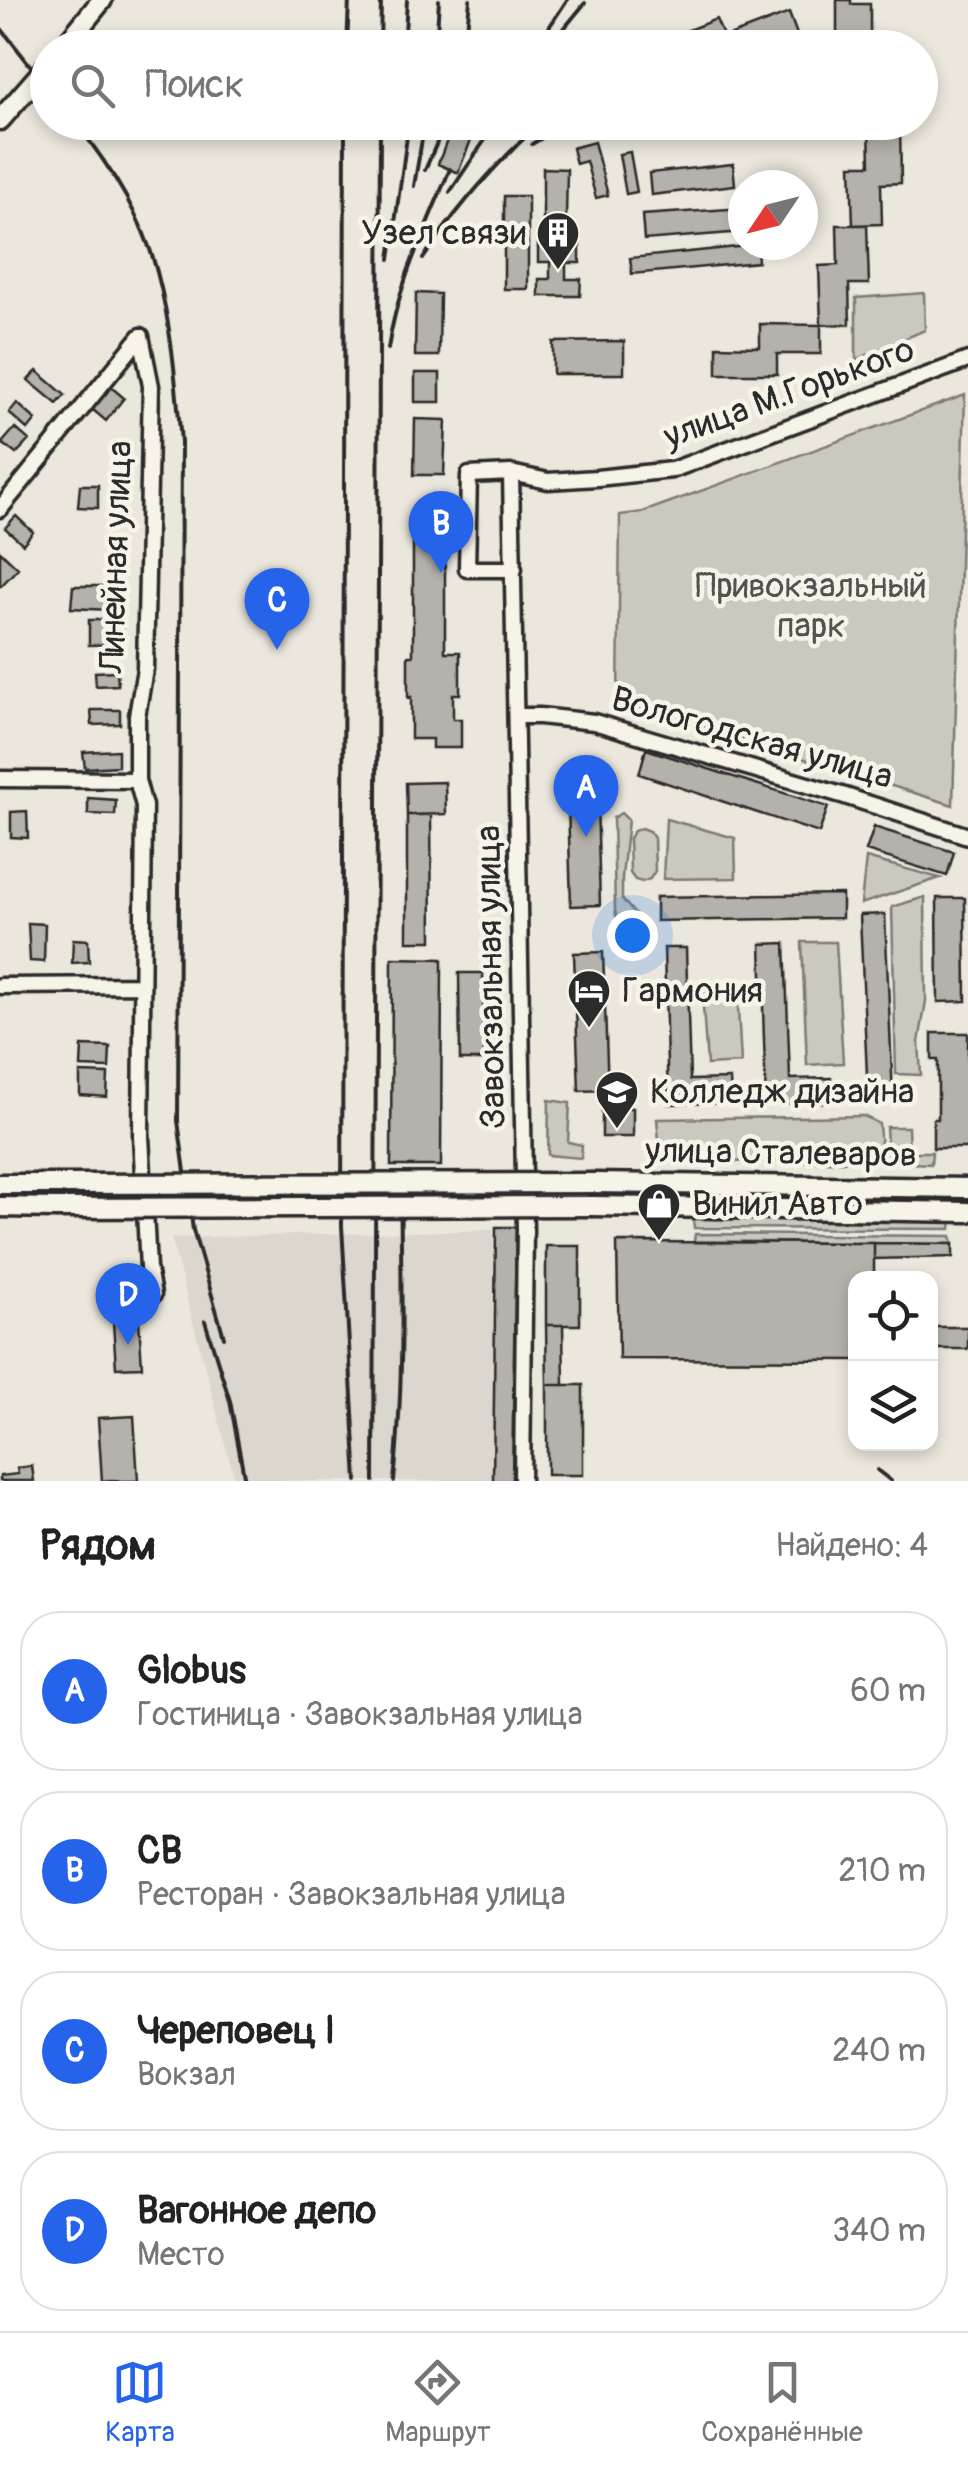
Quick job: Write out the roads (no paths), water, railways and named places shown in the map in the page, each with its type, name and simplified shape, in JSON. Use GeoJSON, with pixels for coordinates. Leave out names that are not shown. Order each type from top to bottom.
{"type":"FeatureCollection","features":[{"type":"Feature","properties":{"kind":"main road"},"geometry":{"type":"LineString","coordinates":[[78,30],[102,0]]}},
{"type":"Feature","properties":{"kind":"main road"},"geometry":{"type":"LineString","coordinates":[[0,120],[30,86]]}},
{"type":"Feature","properties":{"kind":"main road","name":"улица Сталеваров"},"geometry":{"type":"LineString","coordinates":[[0,1184],[968,1188]]}},
{"type":"Feature","properties":{"kind":"main road","name":"улица Сталеваров"},"geometry":{"type":"LineString","coordinates":[[0,1207],[593,1206],[968,1212]]}},
{"type":"Feature","properties":{"kind":"street","name":"Линейная улица"},"geometry":{"type":"LineString","coordinates":[[0,508],[141,336],[151,386],[146,669],[137,716],[137,780],[144,806],[140,1136],[153,1295]]}},
{"type":"Feature","properties":{"kind":"street","name":"улица М.Горького"},"geometry":{"type":"LineString","coordinates":[[510,473],[548,481],[672,470],[968,360]]}},
{"type":"Feature","properties":{"kind":"street"},"geometry":{"type":"LineString","coordinates":[[510,473],[469,475],[468,569],[514,569]]}},
{"type":"Feature","properties":{"kind":"street","name":"Завокзальная улица"},"geometry":{"type":"LineString","coordinates":[[510,473],[525,1231],[522,1481]]}},
{"type":"Feature","properties":{"kind":"street","name":"Вологодская улица"},"geometry":{"type":"LineString","coordinates":[[516,716],[594,722],[968,836]]}},
{"type":"Feature","properties":{"kind":"street"},"geometry":{"type":"LineString","coordinates":[[0,779],[137,780]]}},
{"type":"Feature","properties":{"kind":"street"},"geometry":{"type":"LineString","coordinates":[[0,986],[142,984]]}},
{"type":"Feature","properties":{"kind":"railway"},"geometry":{"type":"LineString","coordinates":[[348,30],[349,0]]}},
{"type":"Feature","properties":{"kind":"railway"},"geometry":{"type":"LineString","coordinates":[[380,30],[381,0]]}},
{"type":"Feature","properties":{"kind":"railway"},"geometry":{"type":"LineString","coordinates":[[405,30],[407,0]]}},
{"type":"Feature","properties":{"kind":"railway"},"geometry":{"type":"LineString","coordinates":[[437,30],[439,0]]}},
{"type":"Feature","properties":{"kind":"railway"},"geometry":{"type":"LineString","coordinates":[[467,30],[470,0]]}},
{"type":"Feature","properties":{"kind":"railway"},"geometry":{"type":"LineString","coordinates":[[547,30],[567,0]]}},
{"type":"Feature","properties":{"kind":"railway"},"geometry":{"type":"LineString","coordinates":[[563,30],[585,3]]}},
{"type":"Feature","properties":{"kind":"railway"},"geometry":{"type":"LineString","coordinates":[[0,27],[30,65]]}},
{"type":"Feature","properties":{"kind":"railway"},"geometry":{"type":"LineString","coordinates":[[89,140],[134,212],[151,252],[173,357],[181,442],[178,1121],[193,1230],[224,1337]]}},
{"type":"Feature","properties":{"kind":"railway"},"geometry":{"type":"LineString","coordinates":[[345,140],[342,1226],[357,1481]]}},
{"type":"Feature","properties":{"kind":"railway"},"geometry":{"type":"LineString","coordinates":[[374,1481],[380,140]]}},
{"type":"Feature","properties":{"kind":"railway"},"geometry":{"type":"LineString","coordinates":[[390,259],[407,140]]}},
{"type":"Feature","properties":{"kind":"railway"},"geometry":{"type":"LineString","coordinates":[[414,186],[422,140]]}},
{"type":"Feature","properties":{"kind":"railway"},"geometry":{"type":"LineString","coordinates":[[425,170],[438,140]]}},
{"type":"Feature","properties":{"kind":"railway"},"geometry":{"type":"LineString","coordinates":[[450,192],[485,140]]}},
{"type":"Feature","properties":{"kind":"railway"},"geometry":{"type":"LineString","coordinates":[[423,259],[478,187],[523,140]]}},
{"type":"Feature","properties":{"kind":"railway"},"geometry":{"type":"LineString","coordinates":[[532,144],[539,140]]}},
{"type":"Feature","properties":{"kind":"railway"},"geometry":{"type":"LineString","coordinates":[[388,349],[405,280],[450,169]]}},
{"type":"Feature","properties":{"kind":"railway"},"geometry":{"type":"LineString","coordinates":[[394,1481],[401,1372],[400,1189]]}},
{"type":"Feature","properties":{"kind":"railway"},"geometry":{"type":"LineString","coordinates":[[205,1321],[230,1401],[245,1481]]}},
{"type":"Feature","properties":{"kind":"railway"},"geometry":{"type":"LineString","coordinates":[[877,1470],[891,1481]]}},
{"type":"Feature","properties":{"kind":"place","name":"Узел связи"},"geometry":{"type":"Point","coordinates":[558,271]}},
{"type":"Feature","properties":{"kind":"place","name":"СВ"},"geometry":{"type":"Point","coordinates":[441,573]}},
{"type":"Feature","properties":{"kind":"place","name":"Череповец I"},"geometry":{"type":"Point","coordinates":[277,650]}},
{"type":"Feature","properties":{"kind":"place","name":"Globus"},"geometry":{"type":"Point","coordinates":[586,837]}},
{"type":"Feature","properties":{"kind":"place","name":"Гармония"},"geometry":{"type":"Point","coordinates":[589,1029]}},
{"type":"Feature","properties":{"kind":"place","name":"Колледж дизайна"},"geometry":{"type":"Point","coordinates":[617,1130]}},
{"type":"Feature","properties":{"kind":"place","name":"Винил Авто"},"geometry":{"type":"Point","coordinates":[659,1242]}},
{"type":"Feature","properties":{"kind":"place","name":"Вагонное депо"},"geometry":{"type":"Point","coordinates":[128,1345]}},
{"type":"Feature","properties":{"kind":"park label","name":"Привокзальный парк"},"geometry":{"type":"Point","coordinates":[811,606]}}]}
